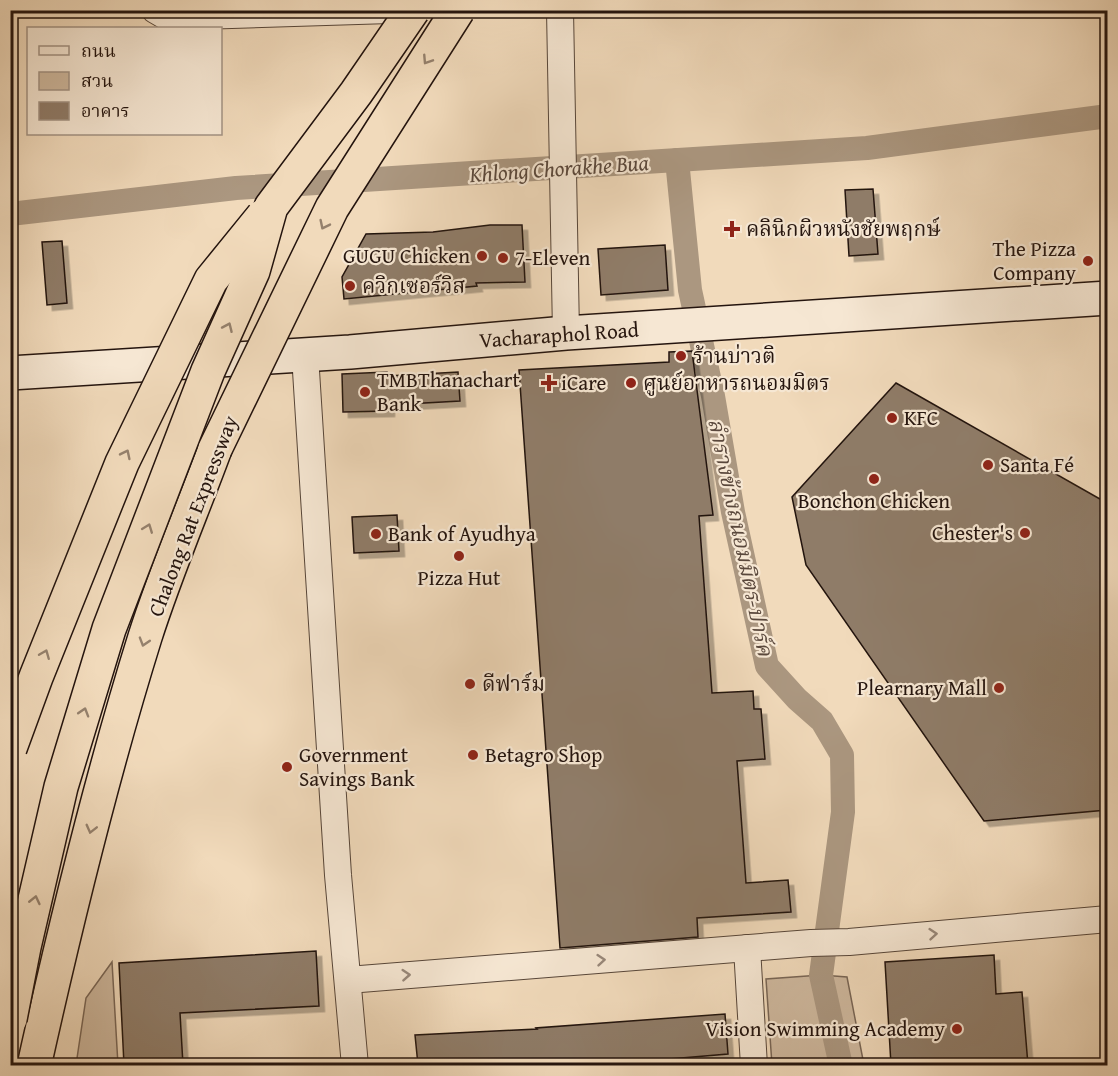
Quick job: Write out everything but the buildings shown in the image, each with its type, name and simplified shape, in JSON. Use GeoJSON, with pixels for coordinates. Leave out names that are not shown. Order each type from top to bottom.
{"type":"FeatureCollection","features":[{"type":"Feature","properties":{"kind":"highway","name":"Chalong Rat Expressway"},"geometry":{"type":"LineString","coordinates":[[10,1019],[61,787],[109,629],[208,371],[253,271],[271,207],[356,93],[413,10]]}},
{"type":"Feature","properties":{"kind":"highway","name":"Chalong Rat Expressway"},"geometry":{"type":"LineString","coordinates":[[34,1065],[55,970],[109,758],[142,646],[215,449],[332,208],[458,10]]}},
{"type":"Feature","properties":{"kind":"highway"},"geometry":{"type":"LineString","coordinates":[[10,748],[122,463],[211,280],[271,207]]}},
{"type":"Feature","properties":{"kind":"highway"},"geometry":{"type":"LineString","coordinates":[[55,970],[57,1065]]}},
{"type":"Feature","properties":{"kind":"main road","name":"Vacharaphol Road"},"geometry":{"type":"LineString","coordinates":[[10,373],[305,355],[566,333],[1107,298]]}},
{"type":"Feature","properties":{"kind":"street"},"geometry":{"type":"LineString","coordinates":[[155,10],[167,17],[390,10]]}},
{"type":"Feature","properties":{"kind":"street"},"geometry":{"type":"LineString","coordinates":[[560,10],[566,333]]}},
{"type":"Feature","properties":{"kind":"street"},"geometry":{"type":"LineString","coordinates":[[305,355],[338,875],[355,1065]]}},
{"type":"Feature","properties":{"kind":"street"},"geometry":{"type":"LineString","coordinates":[[348,980],[849,942],[1107,919]]}},
{"type":"Feature","properties":{"kind":"street"},"geometry":{"type":"LineString","coordinates":[[747,948],[754,1065]]}},
{"type":"Feature","properties":{"kind":"green space"},"geometry":{"type":"Polygon","coordinates":[[[112,962],[118,1065],[76,1065],[86,998],[112,962]]]}},
{"type":"Feature","properties":{"kind":"green space"},"geometry":{"type":"Polygon","coordinates":[[[821,975],[847,977],[864,1065],[772,1065],[766,979],[821,975]]]}},
{"type":"Feature","properties":{"kind":"waterway","name":"Khlong Chorakhe Bua"},"geometry":{"type":"LineString","coordinates":[[10,214],[236,188],[867,148],[1108,116]]}},
{"type":"Feature","properties":{"kind":"waterway","name":"ลำรางข้างถนอมมิตร-ปาร์ค"},"geometry":{"type":"LineString","coordinates":[[677,160],[690,290],[713,396],[733,512],[767,666],[797,699],[822,721],[842,755],[843,812],[821,975],[841,1066]]}},
{"type":"Feature","properties":{"kind":"place","name":"คลินิกผิวหนังชัยพฤกษ์"},"geometry":{"type":"Point","coordinates":[732,229]}},
{"type":"Feature","properties":{"kind":"place","name":"GUGU Chicken"},"geometry":{"type":"Point","coordinates":[482,256]}},
{"type":"Feature","properties":{"kind":"place","name":"7-Eleven"},"geometry":{"type":"Point","coordinates":[503,258]}},
{"type":"Feature","properties":{"kind":"place","name":"The Pizza Company"},"geometry":{"type":"Point","coordinates":[1088,261]}},
{"type":"Feature","properties":{"kind":"place","name":"ควิกเซอร์วิส"},"geometry":{"type":"Point","coordinates":[350,286]}},
{"type":"Feature","properties":{"kind":"place","name":"ร้านบ่าวติ"},"geometry":{"type":"Point","coordinates":[681,356]}},
{"type":"Feature","properties":{"kind":"place","name":"iCare"},"geometry":{"type":"Point","coordinates":[549,383]}},
{"type":"Feature","properties":{"kind":"place","name":"ศูนย์อาหารถนอมมิตร"},"geometry":{"type":"Point","coordinates":[631,383]}},
{"type":"Feature","properties":{"kind":"place","name":"TMBThanachart Bank"},"geometry":{"type":"Point","coordinates":[365,392]}},
{"type":"Feature","properties":{"kind":"place","name":"KFC"},"geometry":{"type":"Point","coordinates":[892,418]}},
{"type":"Feature","properties":{"kind":"place","name":"Santa Fé"},"geometry":{"type":"Point","coordinates":[988,465]}},
{"type":"Feature","properties":{"kind":"place","name":"Bonchon Chicken"},"geometry":{"type":"Point","coordinates":[874,479]}},
{"type":"Feature","properties":{"kind":"place","name":"Chester's"},"geometry":{"type":"Point","coordinates":[1025,533]}},
{"type":"Feature","properties":{"kind":"place","name":"Bank of Ayudhya"},"geometry":{"type":"Point","coordinates":[376,534]}},
{"type":"Feature","properties":{"kind":"place","name":"Pizza Hut"},"geometry":{"type":"Point","coordinates":[459,556]}},
{"type":"Feature","properties":{"kind":"place","name":"ดีฟาร์ม"},"geometry":{"type":"Point","coordinates":[470,684]}},
{"type":"Feature","properties":{"kind":"place","name":"Plearnary Mall"},"geometry":{"type":"Point","coordinates":[999,688]}},
{"type":"Feature","properties":{"kind":"place","name":"Betagro Shop"},"geometry":{"type":"Point","coordinates":[473,755]}},
{"type":"Feature","properties":{"kind":"place","name":"Government Savings Bank"},"geometry":{"type":"Point","coordinates":[287,767]}},
{"type":"Feature","properties":{"kind":"place","name":"Vision Swimming Academy"},"geometry":{"type":"Point","coordinates":[957,1029]}}]}
